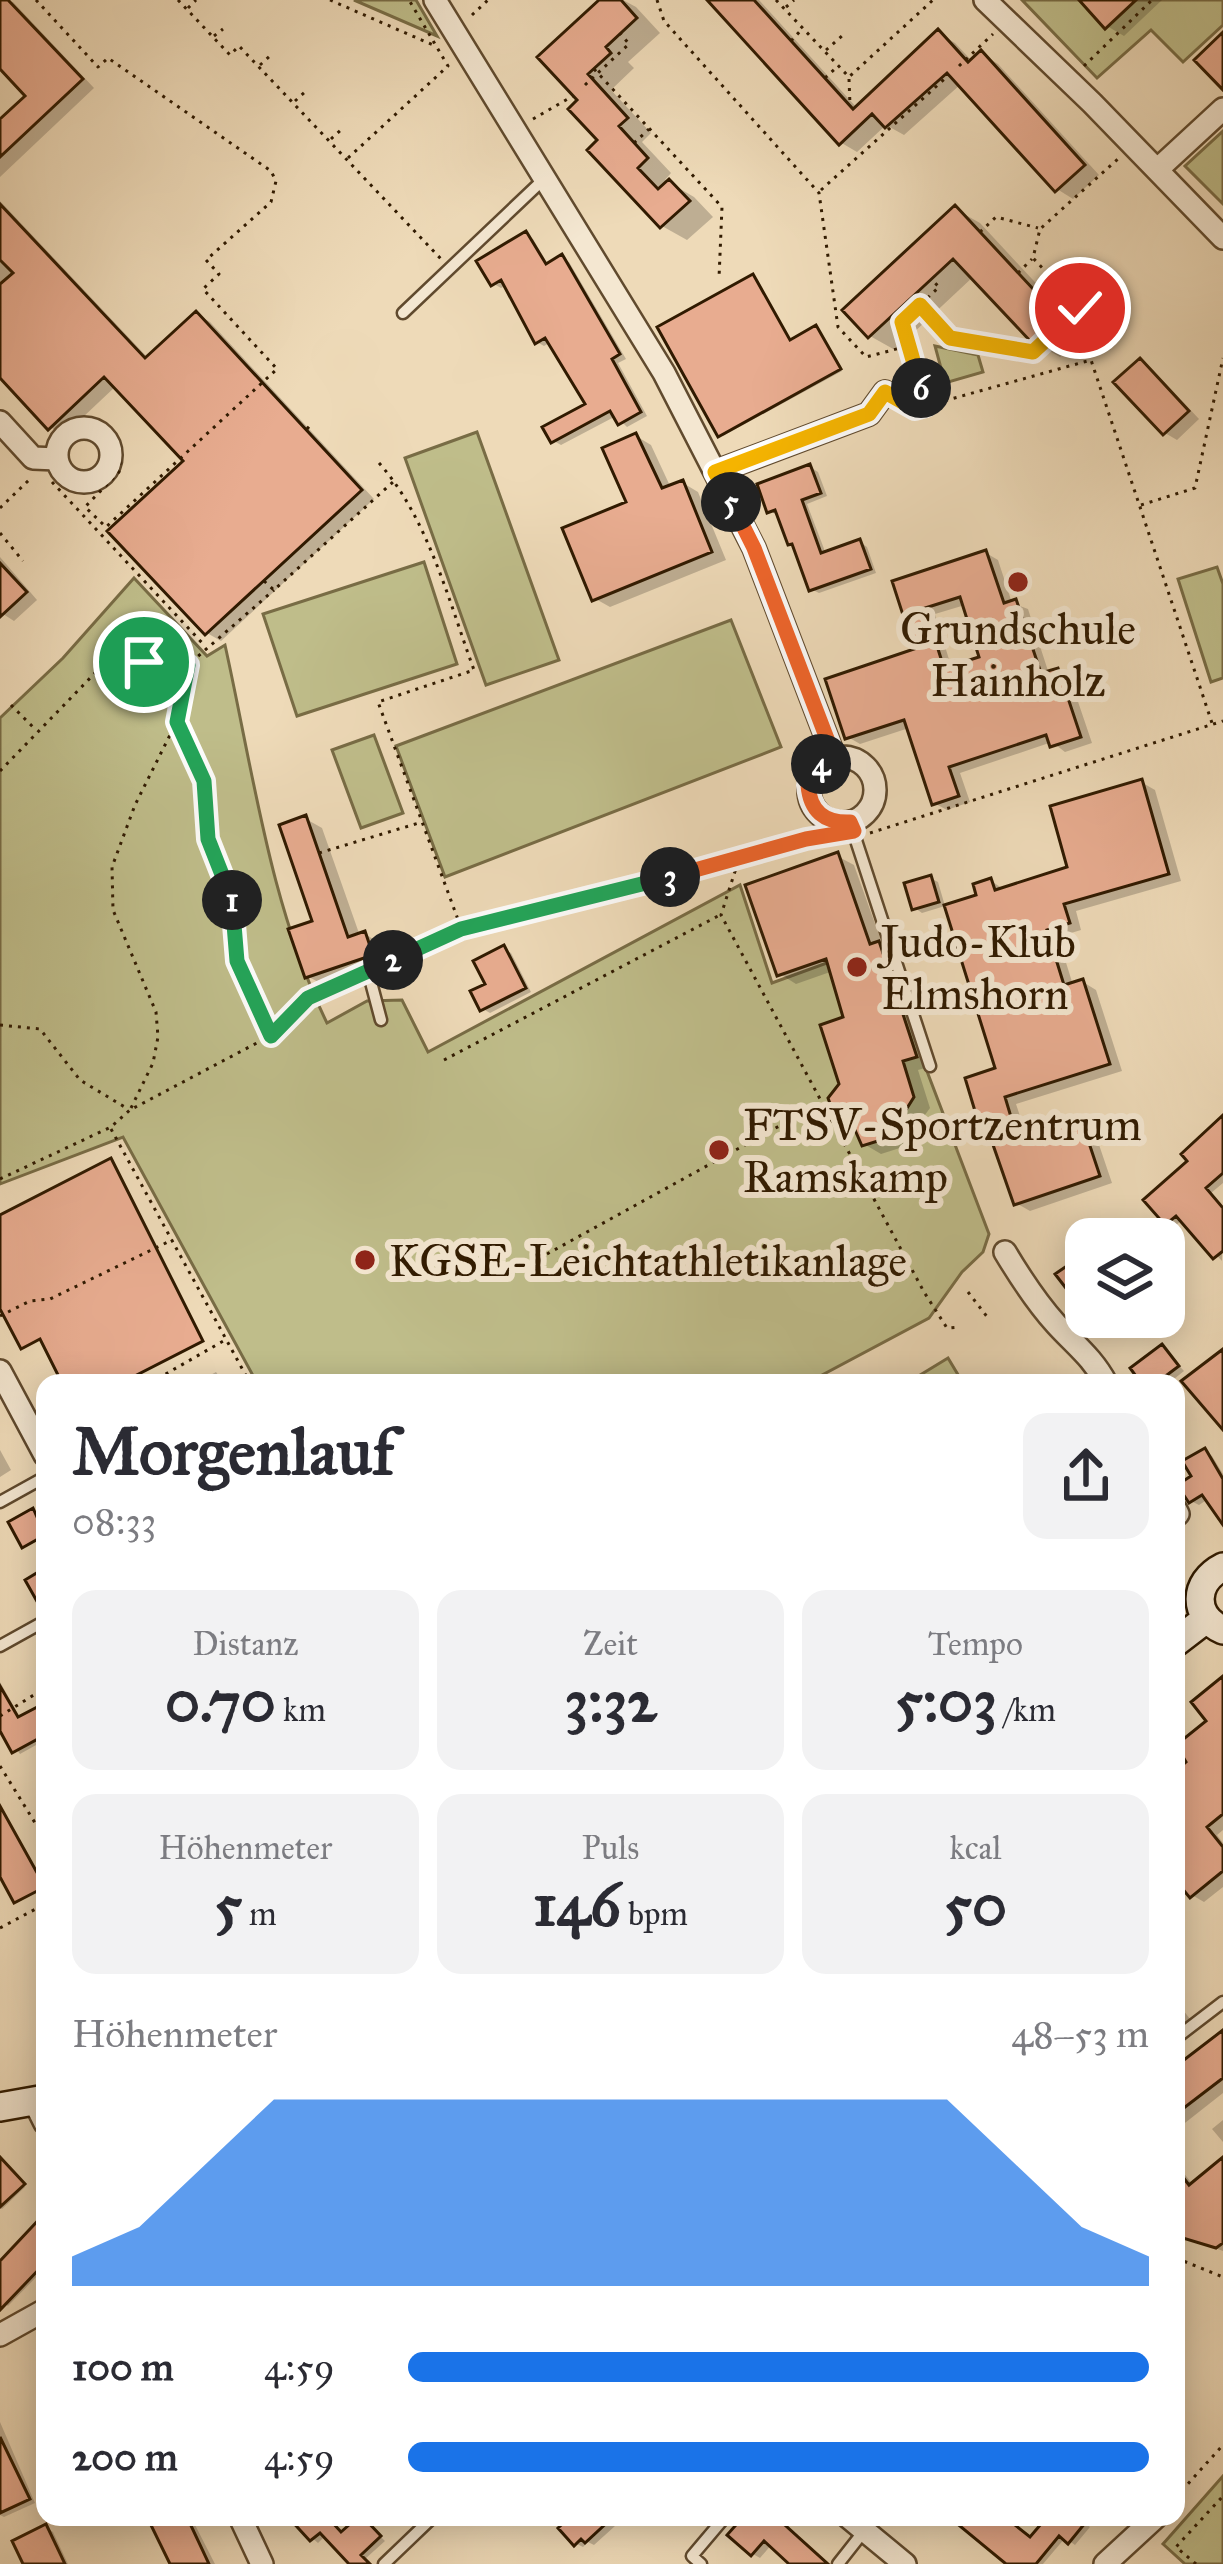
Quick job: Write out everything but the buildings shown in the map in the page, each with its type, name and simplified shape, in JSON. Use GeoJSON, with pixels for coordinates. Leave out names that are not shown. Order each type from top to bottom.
{"type":"FeatureCollection","features":[{"type":"Feature","properties":{"kind":"street"},"geometry":{"type":"LineString","coordinates":[[435,0],[446,39],[515,129],[645,340],[715,472],[754,548],[834,757]]}},
{"type":"Feature","properties":{"kind":"street"},"geometry":{"type":"LineString","coordinates":[[985,0],[1223,238]]}},
{"type":"Feature","properties":{"kind":"street"},"geometry":{"type":"LineString","coordinates":[[1158,169],[1223,109]]}},
{"type":"Feature","properties":{"kind":"street"},"geometry":{"type":"LineString","coordinates":[[715,472],[869,414],[885,392]]}},
{"type":"Feature","properties":{"kind":"street"},"geometry":{"type":"LineString","coordinates":[[0,422],[31,469],[55,449]]}},
{"type":"Feature","properties":{"kind":"street"},"geometry":{"type":"LineString","coordinates":[[834,757],[859,761],[874,782],[870,807],[852,827],[824,818],[809,798],[813,772],[834,757]]}},
{"type":"Feature","properties":{"kind":"street"},"geometry":{"type":"LineString","coordinates":[[1005,1252],[1024,1285],[1100,1374]]}},
{"type":"Feature","properties":{"kind":"street"},"geometry":{"type":"LineString","coordinates":[[0,1371],[36,1438]]}},
{"type":"Feature","properties":{"kind":"street"},"geometry":{"type":"LineString","coordinates":[[1185,1638],[1215,1625],[1201,1610],[1201,1589],[1223,1567]]}},
{"type":"Feature","properties":{"kind":"street"},"geometry":{"type":"LineString","coordinates":[[0,2108],[36,2108]]}},
{"type":"Feature","properties":{"kind":"street"},"geometry":{"type":"LineString","coordinates":[[0,2335],[36,2315]]}},
{"type":"Feature","properties":{"kind":"street"},"geometry":{"type":"LineString","coordinates":[[244,2526],[262,2564]]}},
{"type":"Feature","properties":{"kind":"street"},"geometry":{"type":"LineString","coordinates":[[858,2526],[904,2564]]}},
{"type":"Feature","properties":{"kind":"street"},"geometry":{"type":"LineString","coordinates":[[1105,2564],[1146,2526]]}},
{"type":"Feature","properties":{"kind":"lane"},"geometry":{"type":"LineString","coordinates":[[403,313],[545,178]]}},
{"type":"Feature","properties":{"kind":"lane"},"geometry":{"type":"LineString","coordinates":[[852,827],[930,1066]]}},
{"type":"Feature","properties":{"kind":"lane"},"geometry":{"type":"LineString","coordinates":[[368,971],[381,1020]]}},
{"type":"Feature","properties":{"kind":"lane"},"geometry":{"type":"LineString","coordinates":[[0,1502],[36,1482]]}},
{"type":"Feature","properties":{"kind":"lane"},"geometry":{"type":"LineString","coordinates":[[0,1646],[36,1627]]}},
{"type":"Feature","properties":{"kind":"lane"},"geometry":{"type":"LineString","coordinates":[[1185,2031],[1223,2002]]}},
{"type":"Feature","properties":{"kind":"lane"},"geometry":{"type":"LineString","coordinates":[[384,2564],[424,2526]]}},
{"type":"Feature","properties":{"kind":"lane"},"geometry":{"type":"LineString","coordinates":[[701,2564],[692,2556],[717,2526]]}},
{"type":"Feature","properties":{"kind":"lane"},"geometry":{"type":"LineString","coordinates":[[838,2564],[855,2526]]}},
{"type":"Feature","properties":{"kind":"path"},"geometry":{"type":"LineString","coordinates":[[36,0],[98,67],[108,58],[271,172],[276,181],[271,202],[206,260],[219,274],[202,289],[277,369],[106,527],[85,507],[118,472],[119,447],[112,436],[89,423],[76,424],[55,449]]}},
{"type":"Feature","properties":{"kind":"path"},"geometry":{"type":"LineString","coordinates":[[178,0],[230,55],[239,46],[450,268]]}},
{"type":"Feature","properties":{"kind":"path"},"geometry":{"type":"LineString","coordinates":[[186,10],[196,0]]}},
{"type":"Feature","properties":{"kind":"path"},"geometry":{"type":"LineString","coordinates":[[330,0],[446,39]]}},
{"type":"Feature","properties":{"kind":"path"},"geometry":{"type":"LineString","coordinates":[[346,159],[448,66],[446,39],[409,0]]}},
{"type":"Feature","properties":{"kind":"path"},"geometry":{"type":"LineString","coordinates":[[446,39],[488,0]]}},
{"type":"Feature","properties":{"kind":"path"},"geometry":{"type":"LineString","coordinates":[[657,0],[664,21],[819,193],[838,327],[866,357],[908,346]]}},
{"type":"Feature","properties":{"kind":"path"},"geometry":{"type":"LineString","coordinates":[[776,0],[849,77],[850,105]]}},
{"type":"Feature","properties":{"kind":"path"},"geometry":{"type":"LineString","coordinates":[[784,9],[794,0]]}},
{"type":"Feature","properties":{"kind":"path"},"geometry":{"type":"LineString","coordinates":[[849,77],[933,0]]}},
{"type":"Feature","properties":{"kind":"path"},"geometry":{"type":"LineString","coordinates":[[1069,80],[1152,0]]}},
{"type":"Feature","properties":{"kind":"path"},"geometry":{"type":"LineString","coordinates":[[959,66],[1007,21]]}},
{"type":"Feature","properties":{"kind":"path"},"geometry":{"type":"LineString","coordinates":[[213,37],[223,28]]}},
{"type":"Feature","properties":{"kind":"path"},"geometry":{"type":"LineString","coordinates":[[791,41],[803,28]]}},
{"type":"Feature","properties":{"kind":"path"},"geometry":{"type":"LineString","coordinates":[[585,85],[629,44],[620,34]]}},
{"type":"Feature","properties":{"kind":"path"},"geometry":{"type":"LineString","coordinates":[[825,52],[843,35]]}},
{"type":"Feature","properties":{"kind":"path"},"geometry":{"type":"LineString","coordinates":[[259,66],[270,56]]}},
{"type":"Feature","properties":{"kind":"path"},"geometry":{"type":"LineString","coordinates":[[825,78],[838,65]]}},
{"type":"Feature","properties":{"kind":"path"},"geometry":{"type":"LineString","coordinates":[[596,72],[722,207],[719,278]]}},
{"type":"Feature","properties":{"kind":"path"},"geometry":{"type":"LineString","coordinates":[[819,193],[949,75]]}},
{"type":"Feature","properties":{"kind":"path"},"geometry":{"type":"LineString","coordinates":[[293,103],[305,92]]}},
{"type":"Feature","properties":{"kind":"path"},"geometry":{"type":"LineString","coordinates":[[611,100],[617,94]]}},
{"type":"Feature","properties":{"kind":"path"},"geometry":{"type":"LineString","coordinates":[[515,129],[573,96]]}},
{"type":"Feature","properties":{"kind":"path"},"geometry":{"type":"LineString","coordinates":[[330,141],[342,129]]}},
{"type":"Feature","properties":{"kind":"path"},"geometry":{"type":"LineString","coordinates":[[634,143],[649,129]]}},
{"type":"Feature","properties":{"kind":"path"},"geometry":{"type":"LineString","coordinates":[[1018,273],[1034,258],[1040,229],[1134,145]]}},
{"type":"Feature","properties":{"kind":"path"},"geometry":{"type":"LineString","coordinates":[[980,232],[996,217],[1040,229]]}},
{"type":"Feature","properties":{"kind":"path"},"geometry":{"type":"LineString","coordinates":[[920,305],[950,338],[1033,352],[1080,308],[1034,258]]}},
{"type":"Feature","properties":{"kind":"path"},"geometry":{"type":"LineString","coordinates":[[902,322],[939,287],[931,279]]}},
{"type":"Feature","properties":{"kind":"path"},"geometry":{"type":"LineString","coordinates":[[1045,302],[1061,288]]}},
{"type":"Feature","properties":{"kind":"path"},"geometry":{"type":"LineString","coordinates":[[894,314],[902,322],[926,406]]}},
{"type":"Feature","properties":{"kind":"path"},"geometry":{"type":"LineString","coordinates":[[1139,506],[1195,488],[1223,358]]}},
{"type":"Feature","properties":{"kind":"path"},"geometry":{"type":"LineString","coordinates":[[885,392],[915,409],[1091,360],[1212,725]]}},
{"type":"Feature","properties":{"kind":"path"},"geometry":{"type":"LineString","coordinates":[[307,429],[312,423]]}},
{"type":"Feature","properties":{"kind":"path"},"geometry":{"type":"LineString","coordinates":[[379,464],[395,481],[436,564],[474,670],[378,702],[461,929]]}},
{"type":"Feature","properties":{"kind":"path"},"geometry":{"type":"LineString","coordinates":[[0,508],[31,469],[58,490],[206,647]]}},
{"type":"Feature","properties":{"kind":"path"},"geometry":{"type":"LineString","coordinates":[[130,1109],[153,1063],[158,1037],[156,1012],[113,910],[112,866],[135,805],[177,722],[188,665],[395,481]]}},
{"type":"Feature","properties":{"kind":"path"},"geometry":{"type":"LineString","coordinates":[[0,533],[23,561]]}},
{"type":"Feature","properties":{"kind":"path"},"geometry":{"type":"LineString","coordinates":[[264,580],[274,590]]}},
{"type":"Feature","properties":{"kind":"path"},"geometry":{"type":"LineString","coordinates":[[0,770],[97,670],[144,662],[188,665]]}},
{"type":"Feature","properties":{"kind":"path"},"geometry":{"type":"LineString","coordinates":[[11,705],[38,732]]}},
{"type":"Feature","properties":{"kind":"path"},"geometry":{"type":"LineString","coordinates":[[0,1179],[111,1127],[130,1109],[271,1036],[308,998],[461,929],[852,827],[868,833],[1223,721]]}},
{"type":"Feature","properties":{"kind":"path"},"geometry":{"type":"LineString","coordinates":[[177,722],[204,781],[208,839],[234,906],[237,961],[271,1036]]}},
{"type":"Feature","properties":{"kind":"path"},"geometry":{"type":"LineString","coordinates":[[319,853],[424,821]]}},
{"type":"Feature","properties":{"kind":"path"},"geometry":{"type":"LineString","coordinates":[[739,860],[722,915],[924,1292],[947,1328],[959,1327]]}},
{"type":"Feature","properties":{"kind":"path"},"geometry":{"type":"LineString","coordinates":[[443,1060],[722,915]]}},
{"type":"Feature","properties":{"kind":"path"},"geometry":{"type":"LineString","coordinates":[[0,1025],[40,1029],[80,1080],[130,1109]]}},
{"type":"Feature","properties":{"kind":"path"},"geometry":{"type":"LineString","coordinates":[[547,1254],[822,1102]]}},
{"type":"Feature","properties":{"kind":"path"},"geometry":{"type":"LineString","coordinates":[[111,1127],[245,1374]]}},
{"type":"Feature","properties":{"kind":"path"},"geometry":{"type":"LineString","coordinates":[[0,1316],[30,1301],[50,1299],[172,1240]]}},
{"type":"Feature","properties":{"kind":"path"},"geometry":{"type":"LineString","coordinates":[[968,1292],[988,1318]]}},
{"type":"Feature","properties":{"kind":"path"},"geometry":{"type":"LineString","coordinates":[[166,1374],[226,1340]]}},
{"type":"Feature","properties":{"kind":"path"},"geometry":{"type":"LineString","coordinates":[[0,1716],[36,1694]]}},
{"type":"Feature","properties":{"kind":"path"},"geometry":{"type":"LineString","coordinates":[[0,1766],[36,1824]]}},
{"type":"Feature","properties":{"kind":"path"},"geometry":{"type":"LineString","coordinates":[[0,1928],[36,1909]]}},
{"type":"Feature","properties":{"kind":"path"},"geometry":{"type":"LineString","coordinates":[[1185,2262],[1223,2278]]}},
{"type":"Feature","properties":{"kind":"path"},"geometry":{"type":"LineString","coordinates":[[1185,2487],[1223,2445]]}},
{"type":"Feature","properties":{"kind":"path"},"geometry":{"type":"LineString","coordinates":[[1196,2564],[1176,2547],[1223,2495]]}},
{"type":"Feature","properties":{"kind":"shaded area"},"geometry":{"type":"Polygon","coordinates":[[[354,0],[416,0],[437,36],[354,0]]]}},
{"type":"Feature","properties":{"kind":"shaded area"},"geometry":{"type":"Polygon","coordinates":[[[1022,0],[1223,0],[1223,25],[1183,62],[1151,30],[1097,78],[1022,0]]]}},
{"type":"Feature","properties":{"kind":"shaded area"},"geometry":{"type":"Polygon","coordinates":[[[1223,131],[1223,204],[1185,166],[1223,131]]]}},
{"type":"Feature","properties":{"kind":"shaded area"},"geometry":{"type":"Polygon","coordinates":[[[935,346],[978,355],[983,372],[945,383],[935,346]]]}},
{"type":"Feature","properties":{"kind":"shaded area"},"geometry":{"type":"Polygon","coordinates":[[[477,432],[559,660],[486,685],[405,458],[477,432]]]}},
{"type":"Feature","properties":{"kind":"shaded area"},"geometry":{"type":"Polygon","coordinates":[[[424,562],[457,664],[297,716],[263,614],[424,562]]]}},
{"type":"Feature","properties":{"kind":"shaded area"},"geometry":{"type":"Polygon","coordinates":[[[1217,567],[1223,584],[1223,678],[1211,682],[1178,579],[1217,567]]]}},
{"type":"Feature","properties":{"kind":"shaded area"},"geometry":{"type":"Polygon","coordinates":[[[134,578],[207,656],[225,645],[277,885],[327,1023],[367,1001],[402,1000],[428,1052],[740,885],[772,983],[887,941],[925,1066],[989,1234],[983,1252],[929,1318],[824,1374],[252,1374],[123,1137],[0,1184],[0,718],[63,658],[134,578]]]}},
{"type":"Feature","properties":{"kind":"shaded area"},"geometry":{"type":"Polygon","coordinates":[[[731,620],[781,747],[445,877],[396,746],[731,620]]]}},
{"type":"Feature","properties":{"kind":"shaded area"},"geometry":{"type":"Polygon","coordinates":[[[374,735],[403,813],[361,828],[332,750],[374,735]]]}},
{"type":"Feature","properties":{"kind":"shaded area"},"geometry":{"type":"Polygon","coordinates":[[[948,1358],[958,1374],[922,1374],[948,1358]]]}},
{"type":"Feature","properties":{"kind":"shaded area"},"geometry":{"type":"Polygon","coordinates":[[[1223,2476],[1223,2564],[1185,2564],[1163,2544],[1179,2526],[1185,2526],[1185,2519],[1223,2476]]]}},
{"type":"Feature","properties":{"kind":"place","name":"Grundschule Hainholz"},"geometry":{"type":"Point","coordinates":[1018,582]}},
{"type":"Feature","properties":{"kind":"place","name":"Judo-Klub Elmshorn"},"geometry":{"type":"Point","coordinates":[857,967]}},
{"type":"Feature","properties":{"kind":"place","name":"FTSV-Sportzentrum Ramskamp"},"geometry":{"type":"Point","coordinates":[719,1150]}},
{"type":"Feature","properties":{"kind":"place","name":"KGSE-Leichtathletikanlage"},"geometry":{"type":"Point","coordinates":[365,1260]}},
{"type":"Feature","properties":{"kind":"route"},"geometry":{"type":"LineString","coordinates":[[144,662],[188,665],[177,722],[204,781],[208,839],[234,906],[237,961],[271,1036],[308,998],[461,929],[806,839],[854,831],[850,822],[824,818],[809,798],[813,772],[834,757],[754,548],[715,472],[869,414],[885,392],[915,409],[926,406],[902,322],[920,305],[950,338],[1033,352],[1080,308]]}}]}
